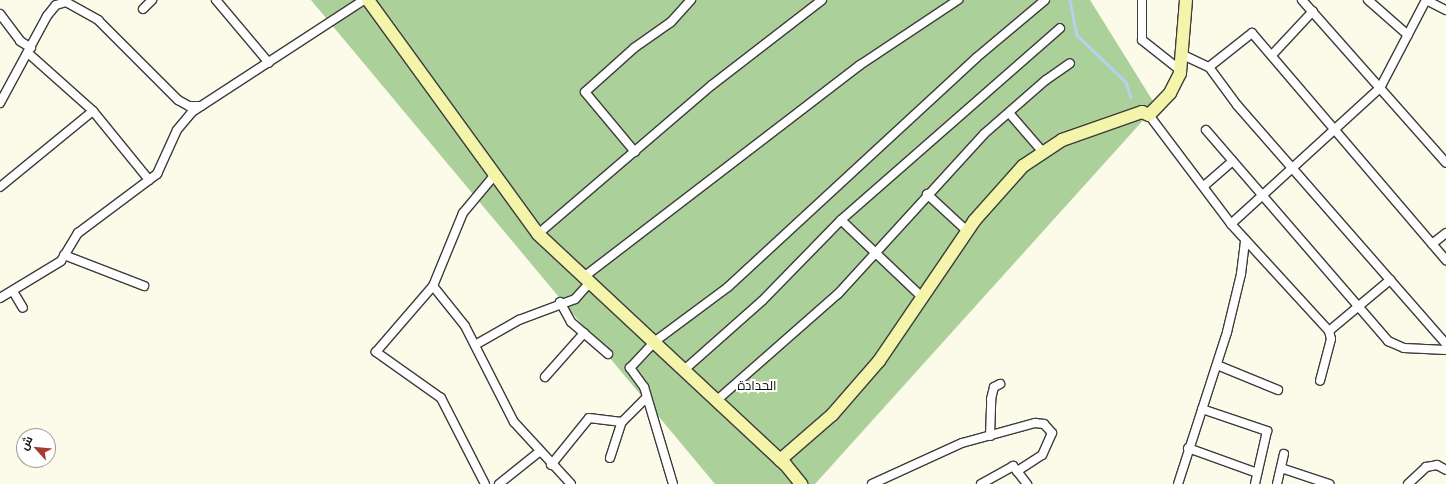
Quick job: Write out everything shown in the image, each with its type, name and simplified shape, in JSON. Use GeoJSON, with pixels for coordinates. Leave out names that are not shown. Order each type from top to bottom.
{"type":"FeatureCollection","features":[{"type":"Feature","properties":{"kind":"main road"},"geometry":{"type":"LineString","coordinates":[[368,0],[494,177],[538,234],[588,279],[780,460],[801,484]]}},
{"type":"Feature","properties":{"kind":"main road"},"geometry":{"type":"LineString","coordinates":[[780,460],[842,404],[880,361],[967,231],[995,194],[1042,150],[1062,140],[1142,112],[1149,115],[1174,86],[1180,70],[1186,0]]}},
{"type":"Feature","properties":{"kind":"street"},"geometry":{"type":"LineString","coordinates":[[143,9],[152,0]]}},
{"type":"Feature","properties":{"kind":"street"},"geometry":{"type":"LineString","coordinates":[[216,0],[269,63]]}},
{"type":"Feature","properties":{"kind":"street"},"geometry":{"type":"LineString","coordinates":[[0,298],[14,293],[64,255],[78,233],[161,170],[184,121],[202,106],[364,0]]}},
{"type":"Feature","properties":{"kind":"street"},"geometry":{"type":"LineString","coordinates":[[635,152],[585,92],[634,48],[671,22],[691,0]]}},
{"type":"Feature","properties":{"kind":"street"},"geometry":{"type":"LineString","coordinates":[[538,234],[712,85],[822,0]]}},
{"type":"Feature","properties":{"kind":"street"},"geometry":{"type":"LineString","coordinates":[[475,345],[560,302],[575,299],[588,279],[860,65],[958,0]]}},
{"type":"Feature","properties":{"kind":"street"},"geometry":{"type":"LineString","coordinates":[[673,484],[645,399],[644,387],[630,368],[654,342],[728,287],[976,58],[1045,0]]}},
{"type":"Feature","properties":{"kind":"street"},"geometry":{"type":"LineString","coordinates":[[1142,0],[1142,40],[1180,70]]}},
{"type":"Feature","properties":{"kind":"street"},"geometry":{"type":"LineString","coordinates":[[1302,0],[1446,163]]}},
{"type":"Feature","properties":{"kind":"street"},"geometry":{"type":"LineString","coordinates":[[1368,0],[1408,35]]}},
{"type":"Feature","properties":{"kind":"street"},"geometry":{"type":"LineString","coordinates":[[1231,224],[1380,88],[1426,0],[1446,10]]}},
{"type":"Feature","properties":{"kind":"street"},"geometry":{"type":"LineString","coordinates":[[0,103],[50,12],[61,3],[71,3],[98,20],[176,98],[189,106],[202,106]]}},
{"type":"Feature","properties":{"kind":"street"},"geometry":{"type":"LineString","coordinates":[[1272,54],[1313,11]]}},
{"type":"Feature","properties":{"kind":"street"},"geometry":{"type":"LineString","coordinates":[[0,14],[29,51],[94,111],[149,180]]}},
{"type":"Feature","properties":{"kind":"street"},"geometry":{"type":"LineString","coordinates":[[684,370],[762,301],[841,220],[1060,28]]}},
{"type":"Feature","properties":{"kind":"street"},"geometry":{"type":"LineString","coordinates":[[1209,67],[1252,33],[1272,54],[1446,260]]}},
{"type":"Feature","properties":{"kind":"street"},"geometry":{"type":"LineString","coordinates":[[1182,55],[1209,67],[1292,167],[1446,344]]}},
{"type":"Feature","properties":{"kind":"street"},"geometry":{"type":"LineString","coordinates":[[716,401],[819,313],[875,254],[927,194],[1009,113],[1046,80],[1070,64]]}},
{"type":"Feature","properties":{"kind":"street"},"geometry":{"type":"LineString","coordinates":[[0,187],[94,111]]}},
{"type":"Feature","properties":{"kind":"street"},"geometry":{"type":"LineString","coordinates":[[1009,113],[1042,150]]}},
{"type":"Feature","properties":{"kind":"street"},"geometry":{"type":"LineString","coordinates":[[1149,115],[1204,186],[1231,224],[1329,331],[1331,339],[1320,381]]}},
{"type":"Feature","properties":{"kind":"street"},"geometry":{"type":"LineString","coordinates":[[1206,130],[1359,307],[1396,345],[1446,350]]}},
{"type":"Feature","properties":{"kind":"street"},"geometry":{"type":"LineString","coordinates":[[1204,186],[1233,161]]}},
{"type":"Feature","properties":{"kind":"street"},"geometry":{"type":"LineString","coordinates":[[485,484],[441,398],[376,352],[433,286],[463,214],[494,177]]}},
{"type":"Feature","properties":{"kind":"street"},"geometry":{"type":"LineString","coordinates":[[927,194],[967,231]]}},
{"type":"Feature","properties":{"kind":"street"},"geometry":{"type":"LineString","coordinates":[[841,220],[875,254],[923,298]]}},
{"type":"Feature","properties":{"kind":"street"},"geometry":{"type":"LineString","coordinates":[[1432,244],[1446,233]]}},
{"type":"Feature","properties":{"kind":"street"},"geometry":{"type":"LineString","coordinates":[[1178,484],[1188,448],[1216,365],[1241,274],[1245,240]]}},
{"type":"Feature","properties":{"kind":"street"},"geometry":{"type":"LineString","coordinates":[[64,255],[144,286]]}},
{"type":"Feature","properties":{"kind":"street"},"geometry":{"type":"LineString","coordinates":[[1329,331],[1390,280]]}},
{"type":"Feature","properties":{"kind":"street"},"geometry":{"type":"LineString","coordinates":[[433,286],[461,320],[511,417],[539,452],[571,484]]}},
{"type":"Feature","properties":{"kind":"street"},"geometry":{"type":"LineString","coordinates":[[14,293],[24,308]]}},
{"type":"Feature","properties":{"kind":"street"},"geometry":{"type":"LineString","coordinates":[[560,302],[564,314],[608,354]]}},
{"type":"Feature","properties":{"kind":"street"},"geometry":{"type":"LineString","coordinates":[[545,377],[584,333]]}},
{"type":"Feature","properties":{"kind":"street"},"geometry":{"type":"LineString","coordinates":[[1216,365],[1278,390]]}},
{"type":"Feature","properties":{"kind":"street"},"geometry":{"type":"LineString","coordinates":[[990,436],[991,399],[994,388],[1000,384]]}},
{"type":"Feature","properties":{"kind":"street"},"geometry":{"type":"LineString","coordinates":[[610,458],[622,422],[645,399]]}},
{"type":"Feature","properties":{"kind":"street"},"geometry":{"type":"LineString","coordinates":[[1202,409],[1267,431],[1255,484]]}},
{"type":"Feature","properties":{"kind":"street"},"geometry":{"type":"LineString","coordinates":[[551,464],[589,418],[622,422]]}},
{"type":"Feature","properties":{"kind":"street"},"geometry":{"type":"LineString","coordinates":[[872,484],[929,456],[1035,423],[1044,424],[1052,433],[1042,455],[1017,471]]}},
{"type":"Feature","properties":{"kind":"street"},"geometry":{"type":"LineString","coordinates":[[1188,448],[1257,473]]}},
{"type":"Feature","properties":{"kind":"street"},"geometry":{"type":"LineString","coordinates":[[499,484],[539,452]]}},
{"type":"Feature","properties":{"kind":"street"},"geometry":{"type":"LineString","coordinates":[[1278,484],[1284,454]]}},
{"type":"Feature","properties":{"kind":"street"},"geometry":{"type":"LineString","coordinates":[[1408,484],[1426,467],[1437,465],[1446,470]]}},
{"type":"Feature","properties":{"kind":"street"},"geometry":{"type":"LineString","coordinates":[[981,484],[1013,466],[1027,484]]}},
{"type":"Feature","properties":{"kind":"street"},"geometry":{"type":"LineString","coordinates":[[1281,468],[1329,484]]}},
{"type":"Feature","properties":{"kind":"green space"},"geometry":{"type":"Polygon","coordinates":[[[311,0],[1090,0],[1156,106],[815,484],[715,484],[311,0]]]}},
{"type":"Feature","properties":{"kind":"waterway"},"geometry":{"type":"LineString","coordinates":[[1070,0],[1077,35],[1126,82],[1131,97]]}},
{"type":"Feature","properties":{"kind":"district","name":"الحدادة"},"geometry":{"type":"Point","coordinates":[757,385]}}]}
